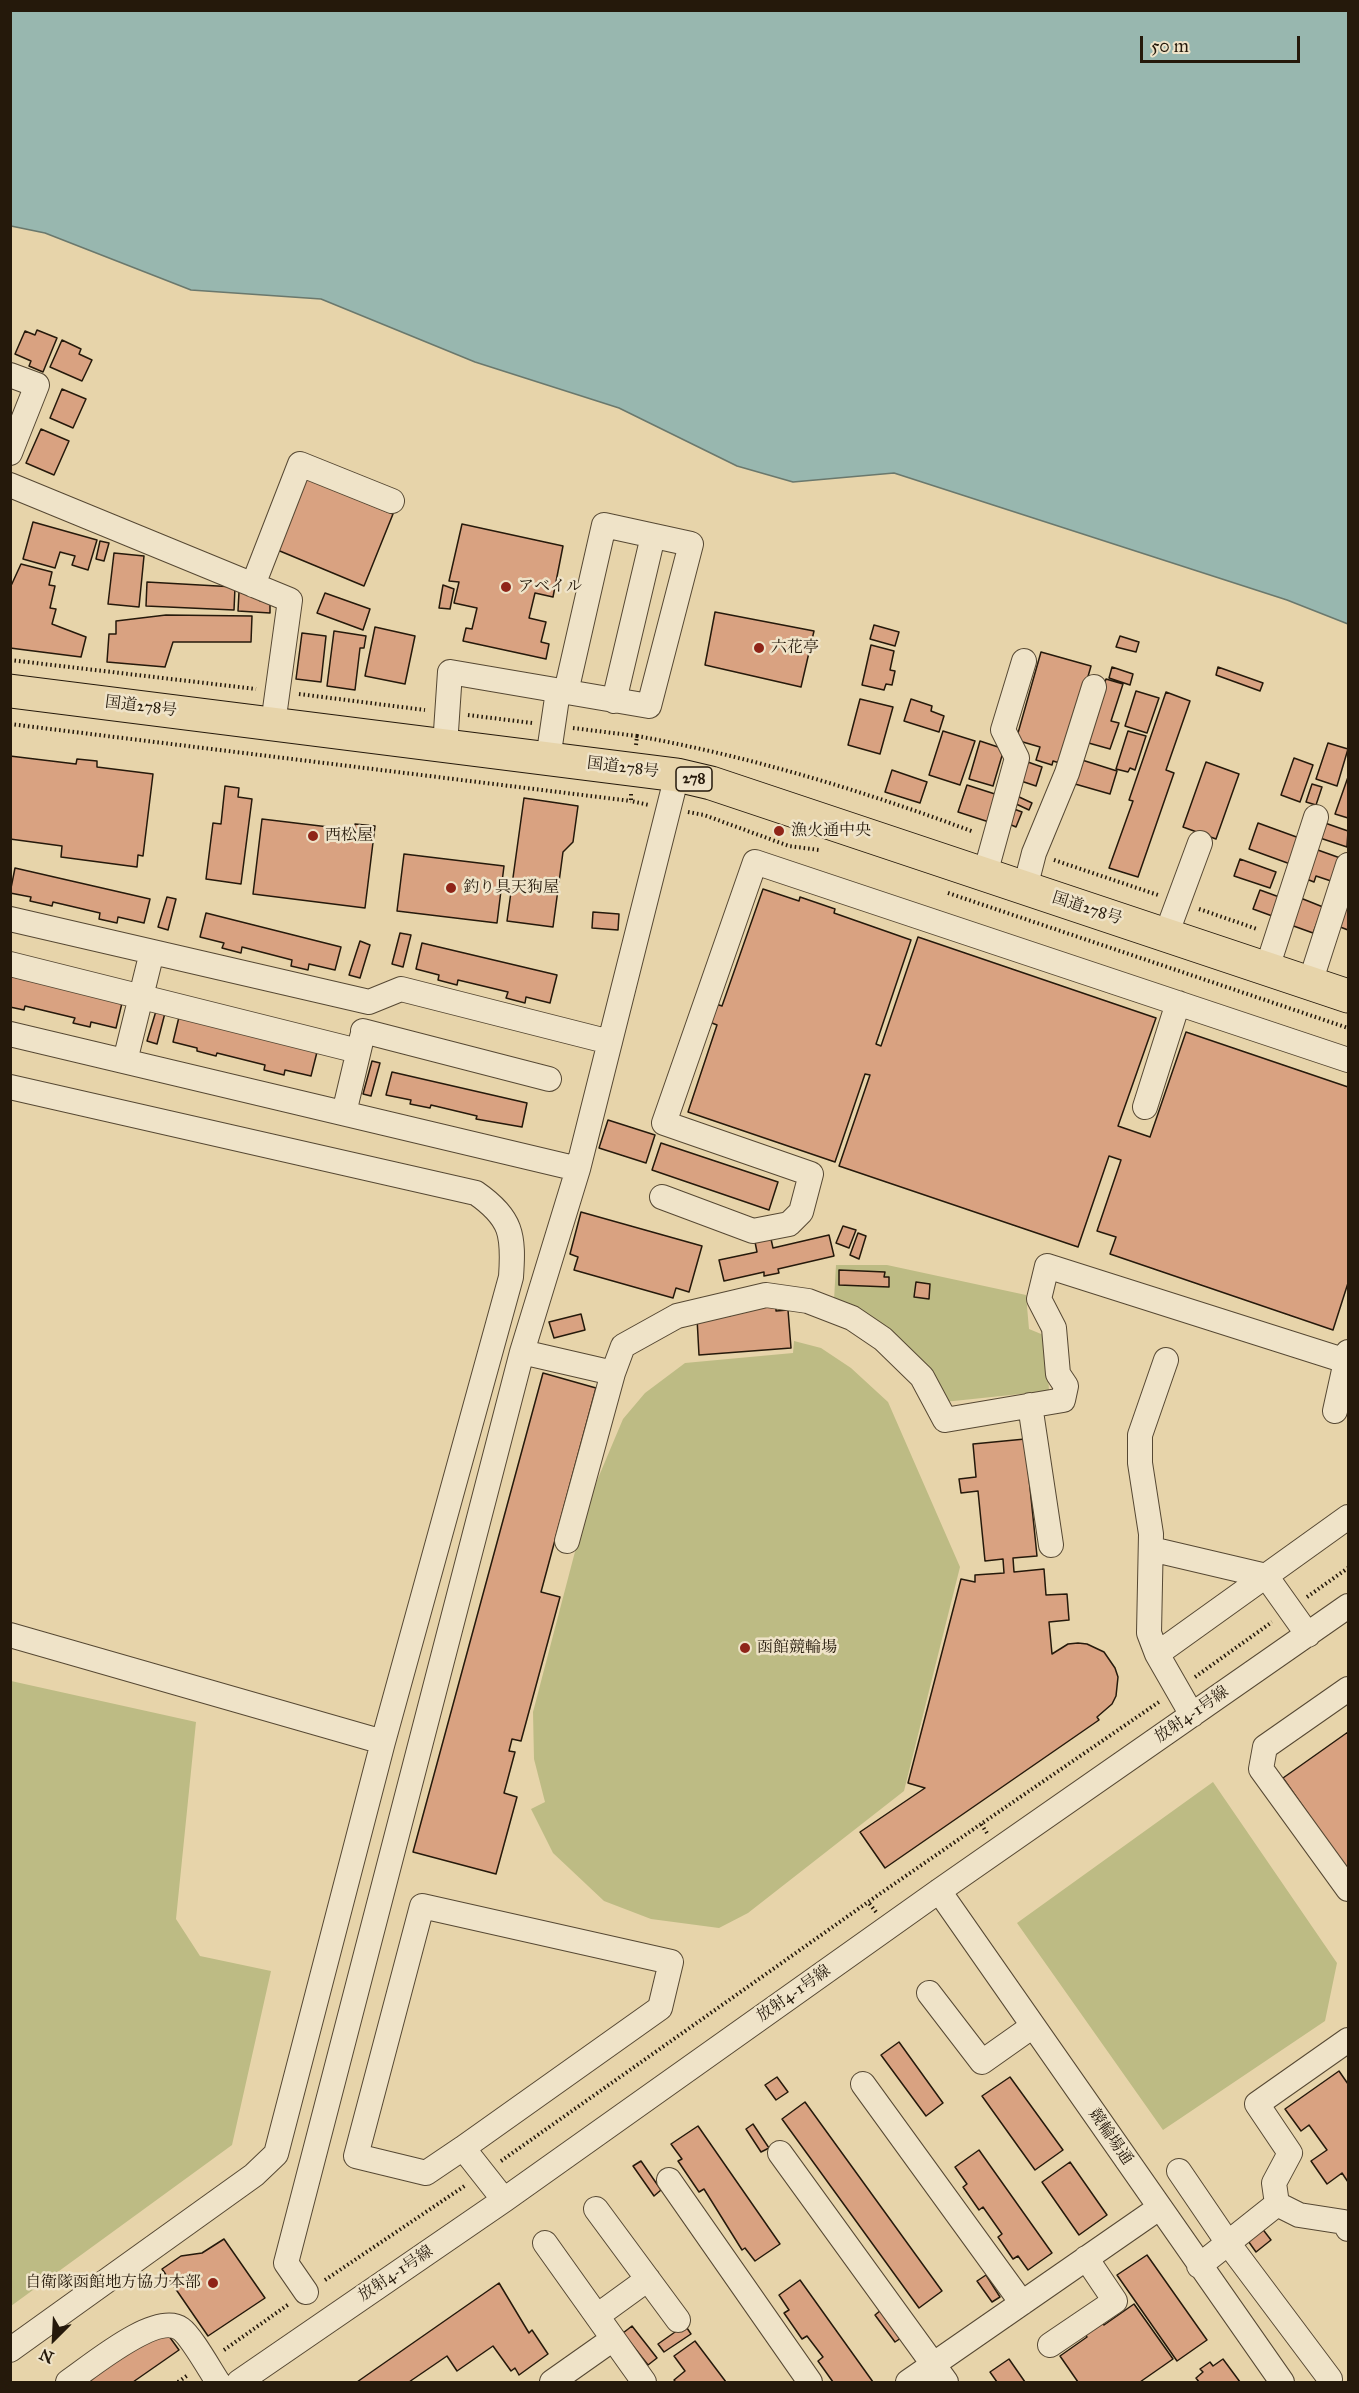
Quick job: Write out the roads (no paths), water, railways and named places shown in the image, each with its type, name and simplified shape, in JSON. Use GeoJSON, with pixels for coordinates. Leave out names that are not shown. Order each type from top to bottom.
{"type":"FeatureCollection","features":[{"type":"Feature","properties":{"kind":"highway","name":"国道278号"},"geometry":{"type":"LineString","coordinates":[[10,691],[677,775],[985,874],[1348,996]]}},
{"type":"Feature","properties":{"kind":"street"},"geometry":{"type":"LineString","coordinates":[[10,375],[37,385],[10,453]]}},
{"type":"Feature","properties":{"kind":"street"},"geometry":{"type":"LineString","coordinates":[[253,585],[300,464],[392,501]]}},
{"type":"Feature","properties":{"kind":"street"},"geometry":{"type":"LineString","coordinates":[[10,485],[290,600],[273,724]]}},
{"type":"Feature","properties":{"kind":"street"},"geometry":{"type":"LineString","coordinates":[[445,746],[450,672],[562,692],[649,706],[691,544],[604,525],[562,692],[552,726],[548,759]]}},
{"type":"Feature","properties":{"kind":"street"},"geometry":{"type":"LineString","coordinates":[[614,700],[653,536]]}},
{"type":"Feature","properties":{"kind":"street"},"geometry":{"type":"LineString","coordinates":[[985,874],[1017,758],[1003,730],[1024,661]]}},
{"type":"Feature","properties":{"kind":"street"},"geometry":{"type":"LineString","coordinates":[[1025,888],[1035,853],[1068,774],[1094,687]]}},
{"type":"Feature","properties":{"kind":"street"},"geometry":{"type":"LineString","coordinates":[[306,2292],[286,2264],[522,1352],[578,1169],[677,775]]}},
{"type":"Feature","properties":{"kind":"street"},"geometry":{"type":"LineString","coordinates":[[1267,968],[1316,817]]}},
{"type":"Feature","properties":{"kind":"street"},"geometry":{"type":"LineString","coordinates":[[1167,935],[1200,843]]}},
{"type":"Feature","properties":{"kind":"street"},"geometry":{"type":"LineString","coordinates":[[662,1197],[753,1231],[789,1224],[801,1212],[811,1174],[664,1123],[754,862],[1348,1060]]}},
{"type":"Feature","properties":{"kind":"street"},"geometry":{"type":"LineString","coordinates":[[1310,983],[1348,865]]}},
{"type":"Feature","properties":{"kind":"street"},"geometry":{"type":"LineString","coordinates":[[10,919],[369,1002],[401,989],[610,1042]]}},
{"type":"Feature","properties":{"kind":"street"},"geometry":{"type":"LineString","coordinates":[[125,1061],[152,952]]}},
{"type":"Feature","properties":{"kind":"street"},"geometry":{"type":"LineString","coordinates":[[10,964],[141,996],[549,1078]]}},
{"type":"Feature","properties":{"kind":"street"},"geometry":{"type":"LineString","coordinates":[[344,1113],[369,1002]]}},
{"type":"Feature","properties":{"kind":"street"},"geometry":{"type":"LineString","coordinates":[[1145,1107],[1178,1004]]}},
{"type":"Feature","properties":{"kind":"street"},"geometry":{"type":"LineString","coordinates":[[10,1034],[578,1169]]}},
{"type":"Feature","properties":{"kind":"street"},"geometry":{"type":"LineString","coordinates":[[10,1087],[476,1193],[499,1209],[513,1245],[511,1277],[383,1742],[276,2154],[254,2175],[10,2350]]}},
{"type":"Feature","properties":{"kind":"street"},"geometry":{"type":"LineString","coordinates":[[567,1541],[613,1373],[623,1346],[677,1316],[766,1296],[808,1301],[852,1318],[883,1339],[922,1377],[945,1420],[1063,1400],[1066,1386],[1058,1374],[1054,1328],[1038,1299],[1047,1266],[1347,1357],[1335,1411]]}},
{"type":"Feature","properties":{"kind":"street"},"geometry":{"type":"LineString","coordinates":[[522,1352],[613,1373]]}},
{"type":"Feature","properties":{"kind":"street"},"geometry":{"type":"LineString","coordinates":[[1166,1360],[1140,1435],[1150,1549],[1149,1633],[1157,1654],[1192,1715]]}},
{"type":"Feature","properties":{"kind":"street"},"geometry":{"type":"LineString","coordinates":[[1030,1405],[1051,1545]]}},
{"type":"Feature","properties":{"kind":"street"},"geometry":{"type":"LineString","coordinates":[[1157,1654],[1348,1516]]}},
{"type":"Feature","properties":{"kind":"street"},"geometry":{"type":"LineString","coordinates":[[1150,1549],[1266,1576],[1308,1635]]}},
{"type":"Feature","properties":{"kind":"street","name":"放射4-1号線"},"geometry":{"type":"LineString","coordinates":[[239,2382],[504,2200],[939,1891],[1348,1606]]}},
{"type":"Feature","properties":{"kind":"street"},"geometry":{"type":"LineString","coordinates":[[10,1635],[383,1742]]}},
{"type":"Feature","properties":{"kind":"street"},"geometry":{"type":"LineString","coordinates":[[1348,1689],[1265,1747],[1261,1769],[1348,1890]]}},
{"type":"Feature","properties":{"kind":"street","name":"競輪場通"},"geometry":{"type":"LineString","coordinates":[[939,1891],[1282,2382]]}},
{"type":"Feature","properties":{"kind":"street"},"geometry":{"type":"LineString","coordinates":[[422,1906],[671,1962],[660,2008],[463,2148],[426,2173],[356,2156],[422,1906]]}},
{"type":"Feature","properties":{"kind":"street"},"geometry":{"type":"LineString","coordinates":[[929,1992],[982,2062],[1032,2026]]}},
{"type":"Feature","properties":{"kind":"street"},"geometry":{"type":"LineString","coordinates":[[1277,2204],[1274,2183],[1290,2153],[1257,2104],[1348,2040]]}},
{"type":"Feature","properties":{"kind":"street"},"geometry":{"type":"LineString","coordinates":[[862,2084],[1022,2303]]}},
{"type":"Feature","properties":{"kind":"street"},"geometry":{"type":"LineString","coordinates":[[463,2148],[504,2200]]}},
{"type":"Feature","properties":{"kind":"street"},"geometry":{"type":"LineString","coordinates":[[780,2153],[940,2374]]}},
{"type":"Feature","properties":{"kind":"street"},"geometry":{"type":"LineString","coordinates":[[1179,2170],[1228,2243],[1330,2379]]}},
{"type":"Feature","properties":{"kind":"street"},"geometry":{"type":"LineString","coordinates":[[669,2181],[810,2382]]}},
{"type":"Feature","properties":{"kind":"street"},"geometry":{"type":"LineString","coordinates":[[1277,2204],[1299,2215],[1344,2222],[1348,2229]]}},
{"type":"Feature","properties":{"kind":"street"},"geometry":{"type":"LineString","coordinates":[[1199,2266],[1277,2204]]}},
{"type":"Feature","properties":{"kind":"street"},"geometry":{"type":"LineString","coordinates":[[908,2382],[940,2374],[1022,2303],[1159,2208]]}},
{"type":"Feature","properties":{"kind":"street"},"geometry":{"type":"LineString","coordinates":[[596,2209],[678,2320]]}},
{"type":"Feature","properties":{"kind":"street"},"geometry":{"type":"LineString","coordinates":[[545,2243],[644,2382]]}},
{"type":"Feature","properties":{"kind":"street"},"geometry":{"type":"LineString","coordinates":[[1050,2345],[1115,2301],[1086,2258]]}},
{"type":"Feature","properties":{"kind":"street"},"geometry":{"type":"LineString","coordinates":[[597,2316],[648,2279]]}},
{"type":"Feature","properties":{"kind":"street"},"geometry":{"type":"LineString","coordinates":[[68,2382],[144,2331],[167,2325],[181,2329],[212,2373]]}},
{"type":"Feature","properties":{"kind":"street"},"geometry":{"type":"LineString","coordinates":[[552,2382],[613,2339]]}},
{"type":"Feature","properties":{"kind":"water"},"geometry":{"type":"Polygon","coordinates":[[[11,10],[1348,11],[1348,624],[1287,600],[894,473],[793,482],[737,466],[619,408],[475,362],[321,299],[191,290],[45,233],[11,226],[11,10]]]}},
{"type":"Feature","properties":{"kind":"place","name":"アベイル"},"geometry":{"type":"Point","coordinates":[506,587]}},
{"type":"Feature","properties":{"kind":"place","name":"六花亭"},"geometry":{"type":"Point","coordinates":[759,648]}},
{"type":"Feature","properties":{"kind":"place","name":"漁火通中央"},"geometry":{"type":"Point","coordinates":[779,831]}},
{"type":"Feature","properties":{"kind":"place","name":"西松屋"},"geometry":{"type":"Point","coordinates":[313,836]}},
{"type":"Feature","properties":{"kind":"place","name":"釣り具天狗屋"},"geometry":{"type":"Point","coordinates":[451,888]}},
{"type":"Feature","properties":{"kind":"place","name":"函館競輪場"},"geometry":{"type":"Point","coordinates":[745,1648]}},
{"type":"Feature","properties":{"kind":"place","name":"自衛隊函館地方協力本部"},"geometry":{"type":"Point","coordinates":[213,2283]}}]}
